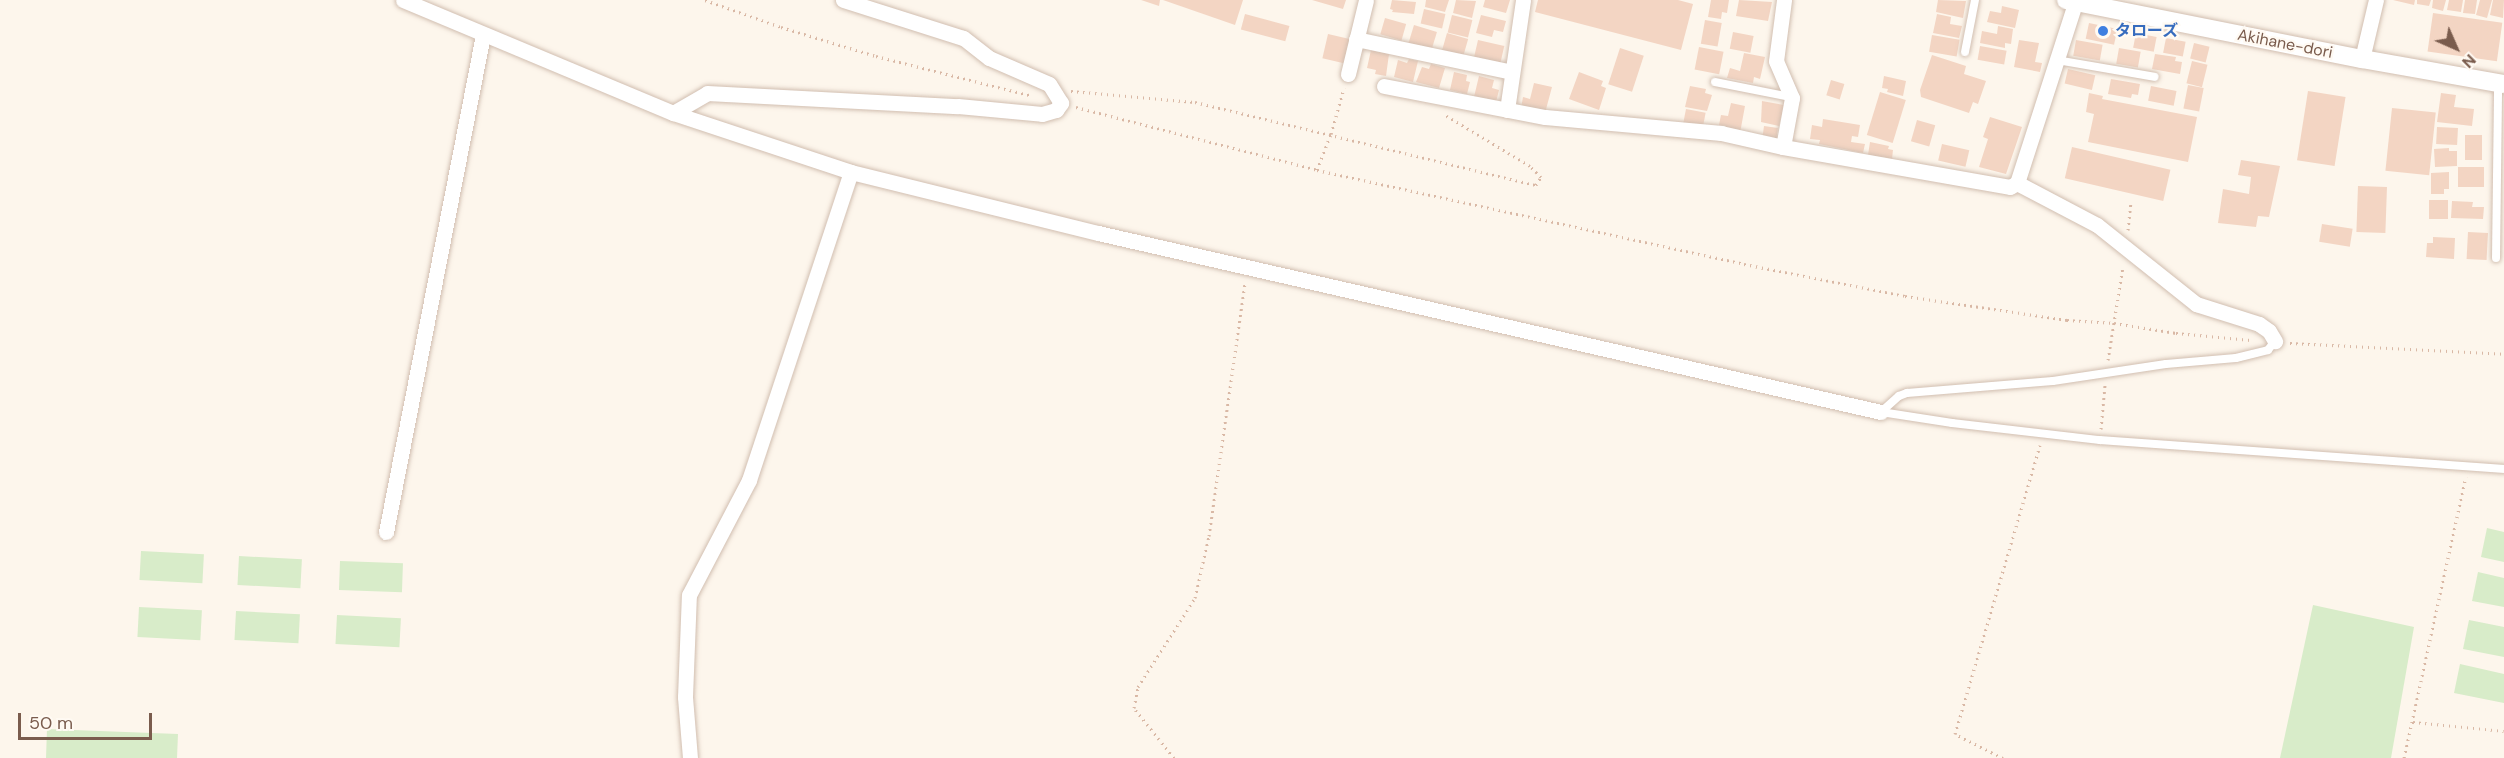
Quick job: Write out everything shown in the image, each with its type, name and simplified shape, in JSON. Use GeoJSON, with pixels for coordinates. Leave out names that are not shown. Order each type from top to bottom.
{"type":"FeatureCollection","features":[{"type":"Feature","properties":{"kind":"street"},"geometry":{"type":"LineString","coordinates":[[403,0],[673,113],[851,172],[948,198],[1881,412]]}},
{"type":"Feature","properties":{"kind":"street"},"geometry":{"type":"LineString","coordinates":[[673,113],[707,93],[958,106],[1042,114],[1056,110],[1058,96],[1049,84],[989,58],[963,38],[843,0]]}},
{"type":"Feature","properties":{"kind":"street"},"geometry":{"type":"LineString","coordinates":[[1348,74],[1366,0]]}},
{"type":"Feature","properties":{"kind":"street"},"geometry":{"type":"LineString","coordinates":[[1507,110],[1523,0]]}},
{"type":"Feature","properties":{"kind":"street"},"geometry":{"type":"LineString","coordinates":[[1783,147],[1792,98],[1776,61],[1785,0]]}},
{"type":"Feature","properties":{"kind":"street"},"geometry":{"type":"LineString","coordinates":[[2362,59],[2376,0]]}},
{"type":"Feature","properties":{"kind":"street"},"geometry":{"type":"LineString","coordinates":[[1384,86],[1545,117],[1721,133],[1783,147],[2010,187],[2017,183],[2057,60],[2073,1]]}},
{"type":"Feature","properties":{"kind":"street","name":"Akihane-dori"},"geometry":{"type":"LineString","coordinates":[[2073,1],[2362,59],[2501,83]]}},
{"type":"Feature","properties":{"kind":"street"},"geometry":{"type":"LineString","coordinates":[[386,531],[483,35]]}},
{"type":"Feature","properties":{"kind":"street"},"geometry":{"type":"LineString","coordinates":[[1356,39],[1512,72]]}},
{"type":"Feature","properties":{"kind":"street"},"geometry":{"type":"LineString","coordinates":[[690,758],[685,697],[689,595],[749,480],[851,172]]}},
{"type":"Feature","properties":{"kind":"street"},"geometry":{"type":"LineString","coordinates":[[2017,183],[2097,225],[2196,304],[2259,324],[2270,331],[2275,341]]}},
{"type":"Feature","properties":{"kind":"lane"},"geometry":{"type":"LineString","coordinates":[[1965,52],[1975,0]]}},
{"type":"Feature","properties":{"kind":"lane"},"geometry":{"type":"LineString","coordinates":[[2057,60],[2155,77]]}},
{"type":"Feature","properties":{"kind":"lane"},"geometry":{"type":"LineString","coordinates":[[1715,82],[1792,98]]}},
{"type":"Feature","properties":{"kind":"lane"},"geometry":{"type":"LineString","coordinates":[[2496,258],[2501,83]]}},
{"type":"Feature","properties":{"kind":"lane"},"geometry":{"type":"LineString","coordinates":[[1881,412],[1899,396],[1907,393],[2053,381],[2254,355],[2268,350],[2275,341]]}},
{"type":"Feature","properties":{"kind":"lane"},"geometry":{"type":"LineString","coordinates":[[1881,412],[2100,440],[2504,469]]}},
{"type":"Feature","properties":{"kind":"path"},"geometry":{"type":"LineString","coordinates":[[705,0],[781,27],[876,56],[1058,96],[1317,170],[1574,229],[1905,296],[2067,320],[2114,323],[2176,333],[2504,354]]}},
{"type":"Feature","properties":{"kind":"path"},"geometry":{"type":"LineString","coordinates":[[1317,170],[1331,134],[1348,74]]}},
{"type":"Feature","properties":{"kind":"path"},"geometry":{"type":"LineString","coordinates":[[1058,96],[1195,102],[1536,185],[1541,177],[1530,166],[1440,111]]}},
{"type":"Feature","properties":{"kind":"path"},"geometry":{"type":"LineString","coordinates":[[2100,440],[2106,373],[2131,202]]}},
{"type":"Feature","properties":{"kind":"path"},"geometry":{"type":"LineString","coordinates":[[1174,758],[1134,708],[1138,687],[1195,598],[1210,525],[1248,267]]}},
{"type":"Feature","properties":{"kind":"path"},"geometry":{"type":"LineString","coordinates":[[2004,758],[1955,734],[2043,434]]}},
{"type":"Feature","properties":{"kind":"path"},"geometry":{"type":"LineString","coordinates":[[2404,758],[2414,722],[2468,467]]}},
{"type":"Feature","properties":{"kind":"path"},"geometry":{"type":"LineString","coordinates":[[2414,722],[2504,731]]}},
{"type":"Feature","properties":{"kind":"green space"},"geometry":{"type":"Polygon","coordinates":[[[2487,528],[2504,532],[2504,562],[2481,557],[2487,528]]]}},
{"type":"Feature","properties":{"kind":"green space"},"geometry":{"type":"Polygon","coordinates":[[[141,551],[204,554],[202,583],[139,580],[141,551]]]}},
{"type":"Feature","properties":{"kind":"green space"},"geometry":{"type":"Polygon","coordinates":[[[239,556],[302,559],[300,588],[237,585],[239,556]]]}},
{"type":"Feature","properties":{"kind":"green space"},"geometry":{"type":"Polygon","coordinates":[[[340,561],[403,563],[402,592],[339,590],[340,561]]]}},
{"type":"Feature","properties":{"kind":"green space"},"geometry":{"type":"Polygon","coordinates":[[[2478,572],[2504,578],[2504,607],[2472,601],[2478,572]]]}},
{"type":"Feature","properties":{"kind":"green space"},"geometry":{"type":"Polygon","coordinates":[[[2313,605],[2414,627],[2391,758],[2280,758],[2313,605]]]}},
{"type":"Feature","properties":{"kind":"green space"},"geometry":{"type":"Polygon","coordinates":[[[139,607],[202,610],[200,640],[137,637],[139,607]]]}},
{"type":"Feature","properties":{"kind":"green space"},"geometry":{"type":"Polygon","coordinates":[[[236,611],[300,614],[298,643],[234,640],[236,611]]]}},
{"type":"Feature","properties":{"kind":"green space"},"geometry":{"type":"Polygon","coordinates":[[[337,615],[401,618],[399,647],[335,644],[337,615]]]}},
{"type":"Feature","properties":{"kind":"green space"},"geometry":{"type":"Polygon","coordinates":[[[2469,620],[2504,627],[2504,657],[2463,649],[2469,620]]]}},
{"type":"Feature","properties":{"kind":"green space"},"geometry":{"type":"Polygon","coordinates":[[[2460,664],[2504,674],[2504,703],[2454,693],[2460,664]]]}},
{"type":"Feature","properties":{"kind":"green space"},"geometry":{"type":"Polygon","coordinates":[[[47,729],[178,734],[177,758],[46,758],[47,729]]]}},
{"type":"Feature","properties":{"kind":"building"},"geometry":{"type":"Polygon","coordinates":[[[1141,0],[1160,0],[1159,6],[1141,0]]]}},
{"type":"Feature","properties":{"kind":"building"},"geometry":{"type":"Polygon","coordinates":[[[1163,0],[1243,0],[1235,25],[1163,0]]]}},
{"type":"Feature","properties":{"kind":"building"},"geometry":{"type":"Polygon","coordinates":[[[1312,0],[1346,0],[1343,9],[1312,0]]]}},
{"type":"Feature","properties":{"kind":"building"},"geometry":{"type":"Polygon","coordinates":[[[1392,0],[1416,2],[1414,14],[1392,12],[1393,10],[1390,9],[1392,0]]]}},
{"type":"Feature","properties":{"kind":"building"},"geometry":{"type":"Polygon","coordinates":[[[1426,0],[1449,0],[1445,12],[1425,7],[1426,0]]]}},
{"type":"Feature","properties":{"kind":"building"},"geometry":{"type":"Polygon","coordinates":[[[1456,0],[1476,1],[1472,18],[1453,13],[1456,0]]]}},
{"type":"Feature","properties":{"kind":"building"},"geometry":{"type":"Polygon","coordinates":[[[1485,0],[1510,0],[1506,13],[1483,7],[1485,0]]]}},
{"type":"Feature","properties":{"kind":"building"},"geometry":{"type":"Polygon","coordinates":[[[1538,0],[1678,0],[1693,4],[1681,50],[1535,12],[1538,0]]]}},
{"type":"Feature","properties":{"kind":"building"},"geometry":{"type":"Polygon","coordinates":[[[1711,0],[1729,0],[1727,13],[1722,12],[1721,19],[1708,17],[1711,0]]]}},
{"type":"Feature","properties":{"kind":"building"},"geometry":{"type":"Polygon","coordinates":[[[1739,0],[1772,2],[1768,21],[1736,16],[1739,0]]]}},
{"type":"Feature","properties":{"kind":"building"},"geometry":{"type":"Polygon","coordinates":[[[1938,0],[1966,1],[1963,18],[1936,12],[1938,0]]]}},
{"type":"Feature","properties":{"kind":"building"},"geometry":{"type":"Polygon","coordinates":[[[2393,0],[2415,0],[2414,5],[2393,0]]]}},
{"type":"Feature","properties":{"kind":"building"},"geometry":{"type":"Polygon","coordinates":[[[2417,0],[2431,0],[2429,6],[2417,4],[2417,0]]]}},
{"type":"Feature","properties":{"kind":"building"},"geometry":{"type":"Polygon","coordinates":[[[2433,0],[2446,0],[2443,11],[2432,8],[2433,0]]]}},
{"type":"Feature","properties":{"kind":"building"},"geometry":{"type":"Polygon","coordinates":[[[2449,0],[2463,0],[2461,12],[2447,10],[2449,0]]]}},
{"type":"Feature","properties":{"kind":"building"},"geometry":{"type":"Polygon","coordinates":[[[2465,0],[2477,0],[2475,14],[2463,13],[2465,0]]]}},
{"type":"Feature","properties":{"kind":"building"},"geometry":{"type":"Polygon","coordinates":[[[2480,0],[2492,0],[2487,18],[2476,15],[2480,0]]]}},
{"type":"Feature","properties":{"kind":"building"},"geometry":{"type":"Polygon","coordinates":[[[2493,0],[2504,0],[2503,18],[2490,15],[2493,0]]]}},
{"type":"Feature","properties":{"kind":"building"},"geometry":{"type":"Polygon","coordinates":[[[2002,6],[2019,10],[2015,28],[1987,22],[1990,11],[2001,13],[2002,6]]]}},
{"type":"Feature","properties":{"kind":"building"},"geometry":{"type":"Polygon","coordinates":[[[1424,9],[1445,14],[1442,29],[1421,24],[1424,9]]]}},
{"type":"Feature","properties":{"kind":"building"},"geometry":{"type":"Polygon","coordinates":[[[2433,13],[2502,23],[2497,61],[2428,52],[2433,13]]]}},
{"type":"Feature","properties":{"kind":"building"},"geometry":{"type":"Polygon","coordinates":[[[1245,14],[1289,26],[1285,41],[1241,29],[1245,14]]]}},
{"type":"Feature","properties":{"kind":"building"},"geometry":{"type":"Polygon","coordinates":[[[1937,14],[1951,17],[1950,24],[1962,26],[1959,38],[1933,33],[1937,14]]]}},
{"type":"Feature","properties":{"kind":"building"},"geometry":{"type":"Polygon","coordinates":[[[1452,15],[1472,20],[1468,38],[1448,32],[1452,15]]]}},
{"type":"Feature","properties":{"kind":"building"},"geometry":{"type":"Polygon","coordinates":[[[1481,15],[1506,21],[1503,32],[1494,30],[1492,37],[1476,33],[1481,15]]]}},
{"type":"Feature","properties":{"kind":"building"},"geometry":{"type":"Polygon","coordinates":[[[1385,18],[1406,24],[1401,40],[1380,34],[1385,18]]]}},
{"type":"Feature","properties":{"kind":"building"},"geometry":{"type":"Polygon","coordinates":[[[1705,20],[1722,23],[1718,47],[1701,44],[1705,20]]]}},
{"type":"Feature","properties":{"kind":"building"},"geometry":{"type":"Polygon","coordinates":[[[2089,23],[2117,29],[2114,45],[2086,39],[2089,23]]]}},
{"type":"Feature","properties":{"kind":"building"},"geometry":{"type":"Polygon","coordinates":[[[1414,25],[1437,32],[1431,50],[1408,43],[1414,25]]]}},
{"type":"Feature","properties":{"kind":"building"},"geometry":{"type":"Polygon","coordinates":[[[1998,26],[2013,29],[2011,44],[2005,43],[2005,48],[1980,43],[1982,31],[1997,34],[1998,26]]]}},
{"type":"Feature","properties":{"kind":"building"},"geometry":{"type":"Polygon","coordinates":[[[1733,32],[1754,36],[1750,53],[1730,49],[1733,32]]]}},
{"type":"Feature","properties":{"kind":"building"},"geometry":{"type":"Polygon","coordinates":[[[1447,33],[1468,39],[1463,58],[1441,52],[1447,33]]]}},
{"type":"Feature","properties":{"kind":"building"},"geometry":{"type":"Polygon","coordinates":[[[2136,33],[2157,37],[2154,52],[2133,48],[2136,33]]]}},
{"type":"Feature","properties":{"kind":"building"},"geometry":{"type":"Polygon","coordinates":[[[1328,34],[1349,39],[1344,63],[1322,58],[1328,34]]]}},
{"type":"Feature","properties":{"kind":"building"},"geometry":{"type":"Polygon","coordinates":[[[1932,35],[1960,40],[1957,57],[1929,52],[1932,35]]]}},
{"type":"Feature","properties":{"kind":"building"},"geometry":{"type":"Polygon","coordinates":[[[2166,38],[2186,42],[2183,57],[2163,53],[2166,38]]]}},
{"type":"Feature","properties":{"kind":"building"},"geometry":{"type":"Polygon","coordinates":[[[1478,40],[1504,46],[1500,67],[1473,60],[1478,40]]]}},
{"type":"Feature","properties":{"kind":"building"},"geometry":{"type":"Polygon","coordinates":[[[2019,40],[2039,43],[2035,62],[2042,63],[2040,72],[2014,67],[2019,40]]]}},
{"type":"Feature","properties":{"kind":"building"},"geometry":{"type":"Polygon","coordinates":[[[2076,40],[2103,45],[2100,60],[2073,56],[2076,40]]]}},
{"type":"Feature","properties":{"kind":"building"},"geometry":{"type":"Polygon","coordinates":[[[2194,43],[2210,47],[2206,62],[2190,59],[2194,43]]]}},
{"type":"Feature","properties":{"kind":"building"},"geometry":{"type":"Polygon","coordinates":[[[1980,46],[2007,51],[2004,64],[1978,60],[1980,46]]]}},
{"type":"Feature","properties":{"kind":"building"},"geometry":{"type":"Polygon","coordinates":[[[1699,47],[1724,52],[1719,74],[1695,70],[1699,47]]]}},
{"type":"Feature","properties":{"kind":"building"},"geometry":{"type":"Polygon","coordinates":[[[1620,48],[1644,56],[1632,92],[1608,84],[1620,48]]]}},
{"type":"Feature","properties":{"kind":"building"},"geometry":{"type":"Polygon","coordinates":[[[2119,48],[2141,52],[2138,68],[2116,64],[2119,48]]]}},
{"type":"Feature","properties":{"kind":"building"},"geometry":{"type":"Polygon","coordinates":[[[1371,50],[1389,54],[1386,76],[1375,74],[1376,70],[1367,68],[1371,50]]]}},
{"type":"Feature","properties":{"kind":"building"},"geometry":{"type":"Polygon","coordinates":[[[1744,53],[1765,57],[1760,79],[1754,77],[1753,83],[1727,78],[1730,68],[1740,71],[1744,53]]]}},
{"type":"Feature","properties":{"kind":"building"},"geometry":{"type":"Polygon","coordinates":[[[2155,54],[2176,57],[2175,61],[2182,62],[2180,74],[2152,69],[2155,54]]]}},
{"type":"Feature","properties":{"kind":"building"},"geometry":{"type":"Polygon","coordinates":[[[1932,55],[1966,66],[1964,74],[1986,81],[1978,104],[1973,102],[1969,113],[1921,97],[1920,90],[1932,55]]]}},
{"type":"Feature","properties":{"kind":"building"},"geometry":{"type":"Polygon","coordinates":[[[1409,59],[1418,61],[1413,82],[1394,77],[1398,60],[1407,63],[1409,59]]]}},
{"type":"Feature","properties":{"kind":"building"},"geometry":{"type":"Polygon","coordinates":[[[2192,61],[2208,65],[2202,87],[2186,83],[2192,61]]]}},
{"type":"Feature","properties":{"kind":"building"},"geometry":{"type":"Polygon","coordinates":[[[1431,64],[1445,68],[1439,88],[1416,82],[1422,67],[1429,69],[1431,64]]]}},
{"type":"Feature","properties":{"kind":"building"},"geometry":{"type":"Polygon","coordinates":[[[2068,69],[2095,75],[2092,90],[2065,84],[2068,69]]]}},
{"type":"Feature","properties":{"kind":"building"},"geometry":{"type":"Polygon","coordinates":[[[1454,72],[1467,75],[1466,81],[1470,82],[1467,94],[1450,90],[1454,72]]]}},
{"type":"Feature","properties":{"kind":"building"},"geometry":{"type":"Polygon","coordinates":[[[1579,72],[1603,81],[1601,86],[1606,88],[1599,110],[1569,99],[1579,72]]]}},
{"type":"Feature","properties":{"kind":"building"},"geometry":{"type":"Polygon","coordinates":[[[1479,76],[1494,80],[1492,88],[1499,90],[1496,102],[1474,97],[1479,76]]]}},
{"type":"Feature","properties":{"kind":"building"},"geometry":{"type":"Polygon","coordinates":[[[1884,76],[1906,81],[1903,96],[1887,92],[1888,89],[1882,88],[1884,76]]]}},
{"type":"Feature","properties":{"kind":"building"},"geometry":{"type":"Polygon","coordinates":[[[2111,79],[2140,84],[2138,95],[2132,94],[2131,98],[2108,94],[2111,79]]]}},
{"type":"Feature","properties":{"kind":"building"},"geometry":{"type":"Polygon","coordinates":[[[1831,80],[1844,84],[1840,99],[1826,95],[1831,80]]]}},
{"type":"Feature","properties":{"kind":"building"},"geometry":{"type":"Polygon","coordinates":[[[1534,83],[1552,87],[1545,113],[1521,108],[1523,97],[1530,99],[1534,83]]]}},
{"type":"Feature","properties":{"kind":"building"},"geometry":{"type":"Polygon","coordinates":[[[2188,85],[2204,88],[2199,112],[2183,109],[2188,85]]]}},
{"type":"Feature","properties":{"kind":"building"},"geometry":{"type":"Polygon","coordinates":[[[1690,86],[1706,89],[1705,93],[1712,95],[1707,111],[1685,107],[1690,86]]]}},
{"type":"Feature","properties":{"kind":"building"},"geometry":{"type":"Polygon","coordinates":[[[2151,86],[2177,91],[2174,106],[2148,101],[2151,86]]]}},
{"type":"Feature","properties":{"kind":"building"},"geometry":{"type":"Polygon","coordinates":[[[2308,91],[2346,97],[2335,166],[2297,160],[2308,91]]]}},
{"type":"Feature","properties":{"kind":"building"},"geometry":{"type":"Polygon","coordinates":[[[1880,92],[1906,100],[1893,143],[1867,135],[1880,92]]]}},
{"type":"Feature","properties":{"kind":"building"},"geometry":{"type":"Polygon","coordinates":[[[2089,93],[2103,96],[2102,99],[2197,117],[2188,162],[2088,142],[2094,114],[2086,112],[2089,93]]]}},
{"type":"Feature","properties":{"kind":"building"},"geometry":{"type":"Polygon","coordinates":[[[2441,93],[2456,95],[2454,107],[2474,109],[2472,126],[2437,122],[2441,93]]]}},
{"type":"Feature","properties":{"kind":"building"},"geometry":{"type":"Polygon","coordinates":[[[1762,101],[1784,105],[1779,126],[1761,122],[1762,101]]]}},
{"type":"Feature","properties":{"kind":"building"},"geometry":{"type":"Polygon","coordinates":[[[1731,103],[1745,106],[1740,133],[1726,130],[1726,126],[1719,125],[1721,115],[1728,116],[1731,103]]]}},
{"type":"Feature","properties":{"kind":"building"},"geometry":{"type":"Polygon","coordinates":[[[2392,108],[2436,113],[2429,175],[2385,171],[2392,108]]]}},
{"type":"Feature","properties":{"kind":"building"},"geometry":{"type":"Polygon","coordinates":[[[1686,109],[1706,113],[1702,130],[1683,126],[1686,109]]]}},
{"type":"Feature","properties":{"kind":"building"},"geometry":{"type":"Polygon","coordinates":[[[1990,117],[2022,127],[2006,174],[1979,167],[1988,139],[1983,137],[1990,117]]]}},
{"type":"Feature","properties":{"kind":"building"},"geometry":{"type":"Polygon","coordinates":[[[1823,119],[1860,125],[1858,137],[1852,136],[1851,142],[1865,144],[1863,153],[1819,144],[1820,140],[1810,139],[1812,125],[1822,127],[1823,119]]]}},
{"type":"Feature","properties":{"kind":"building"},"geometry":{"type":"Polygon","coordinates":[[[1917,120],[1935,125],[1929,146],[1911,141],[1917,120]]]}},
{"type":"Feature","properties":{"kind":"building"},"geometry":{"type":"Polygon","coordinates":[[[1764,126],[1778,128],[1776,139],[1762,137],[1764,126]]]}},
{"type":"Feature","properties":{"kind":"building"},"geometry":{"type":"Polygon","coordinates":[[[2437,127],[2458,128],[2457,145],[2436,144],[2437,127]]]}},
{"type":"Feature","properties":{"kind":"building"},"geometry":{"type":"Polygon","coordinates":[[[2465,135],[2482,135],[2482,160],[2465,160],[2465,135]]]}},
{"type":"Feature","properties":{"kind":"building"},"geometry":{"type":"Polygon","coordinates":[[[1870,142],[1889,146],[1888,149],[1893,150],[1892,159],[1868,155],[1870,142]]]}},
{"type":"Feature","properties":{"kind":"building"},"geometry":{"type":"Polygon","coordinates":[[[1942,144],[1969,150],[1965,167],[1938,161],[1942,144]]]}},
{"type":"Feature","properties":{"kind":"building"},"geometry":{"type":"Polygon","coordinates":[[[2072,147],[2170,170],[2163,201],[2065,178],[2072,147]]]}},
{"type":"Feature","properties":{"kind":"building"},"geometry":{"type":"Polygon","coordinates":[[[2449,148],[2449,151],[2457,151],[2457,166],[2435,167],[2434,149],[2449,148]]]}},
{"type":"Feature","properties":{"kind":"building"},"geometry":{"type":"Polygon","coordinates":[[[2241,160],[2280,166],[2269,217],[2258,216],[2256,227],[2218,223],[2223,189],[2249,194],[2251,177],[2238,175],[2241,160]]]}},
{"type":"Feature","properties":{"kind":"building"},"geometry":{"type":"Polygon","coordinates":[[[2458,167],[2484,167],[2484,187],[2458,187],[2458,167]]]}},
{"type":"Feature","properties":{"kind":"building"},"geometry":{"type":"Polygon","coordinates":[[[2449,172],[2449,189],[2444,189],[2444,194],[2431,194],[2431,173],[2449,172]]]}},
{"type":"Feature","properties":{"kind":"building"},"geometry":{"type":"Polygon","coordinates":[[[2358,186],[2387,187],[2385,233],[2356,232],[2358,186]]]}},
{"type":"Feature","properties":{"kind":"building"},"geometry":{"type":"Polygon","coordinates":[[[2429,200],[2448,200],[2448,219],[2429,219],[2429,200]]]}},
{"type":"Feature","properties":{"kind":"building"},"geometry":{"type":"Polygon","coordinates":[[[2452,201],[2473,202],[2472,207],[2484,207],[2483,219],[2451,218],[2452,201]]]}},
{"type":"Feature","properties":{"kind":"building"},"geometry":{"type":"Polygon","coordinates":[[[2322,224],[2353,229],[2350,247],[2319,242],[2322,224]]]}},
{"type":"Feature","properties":{"kind":"building"},"geometry":{"type":"Polygon","coordinates":[[[2468,232],[2488,233],[2487,260],[2467,259],[2468,232]]]}},
{"type":"Feature","properties":{"kind":"building"},"geometry":{"type":"Polygon","coordinates":[[[2433,237],[2455,238],[2454,259],[2426,257],[2427,243],[2433,243],[2433,237]]]}},
{"type":"Feature","properties":{"kind":"place","name":"タローズ"},"geometry":{"type":"Point","coordinates":[2103,31]}}]}
